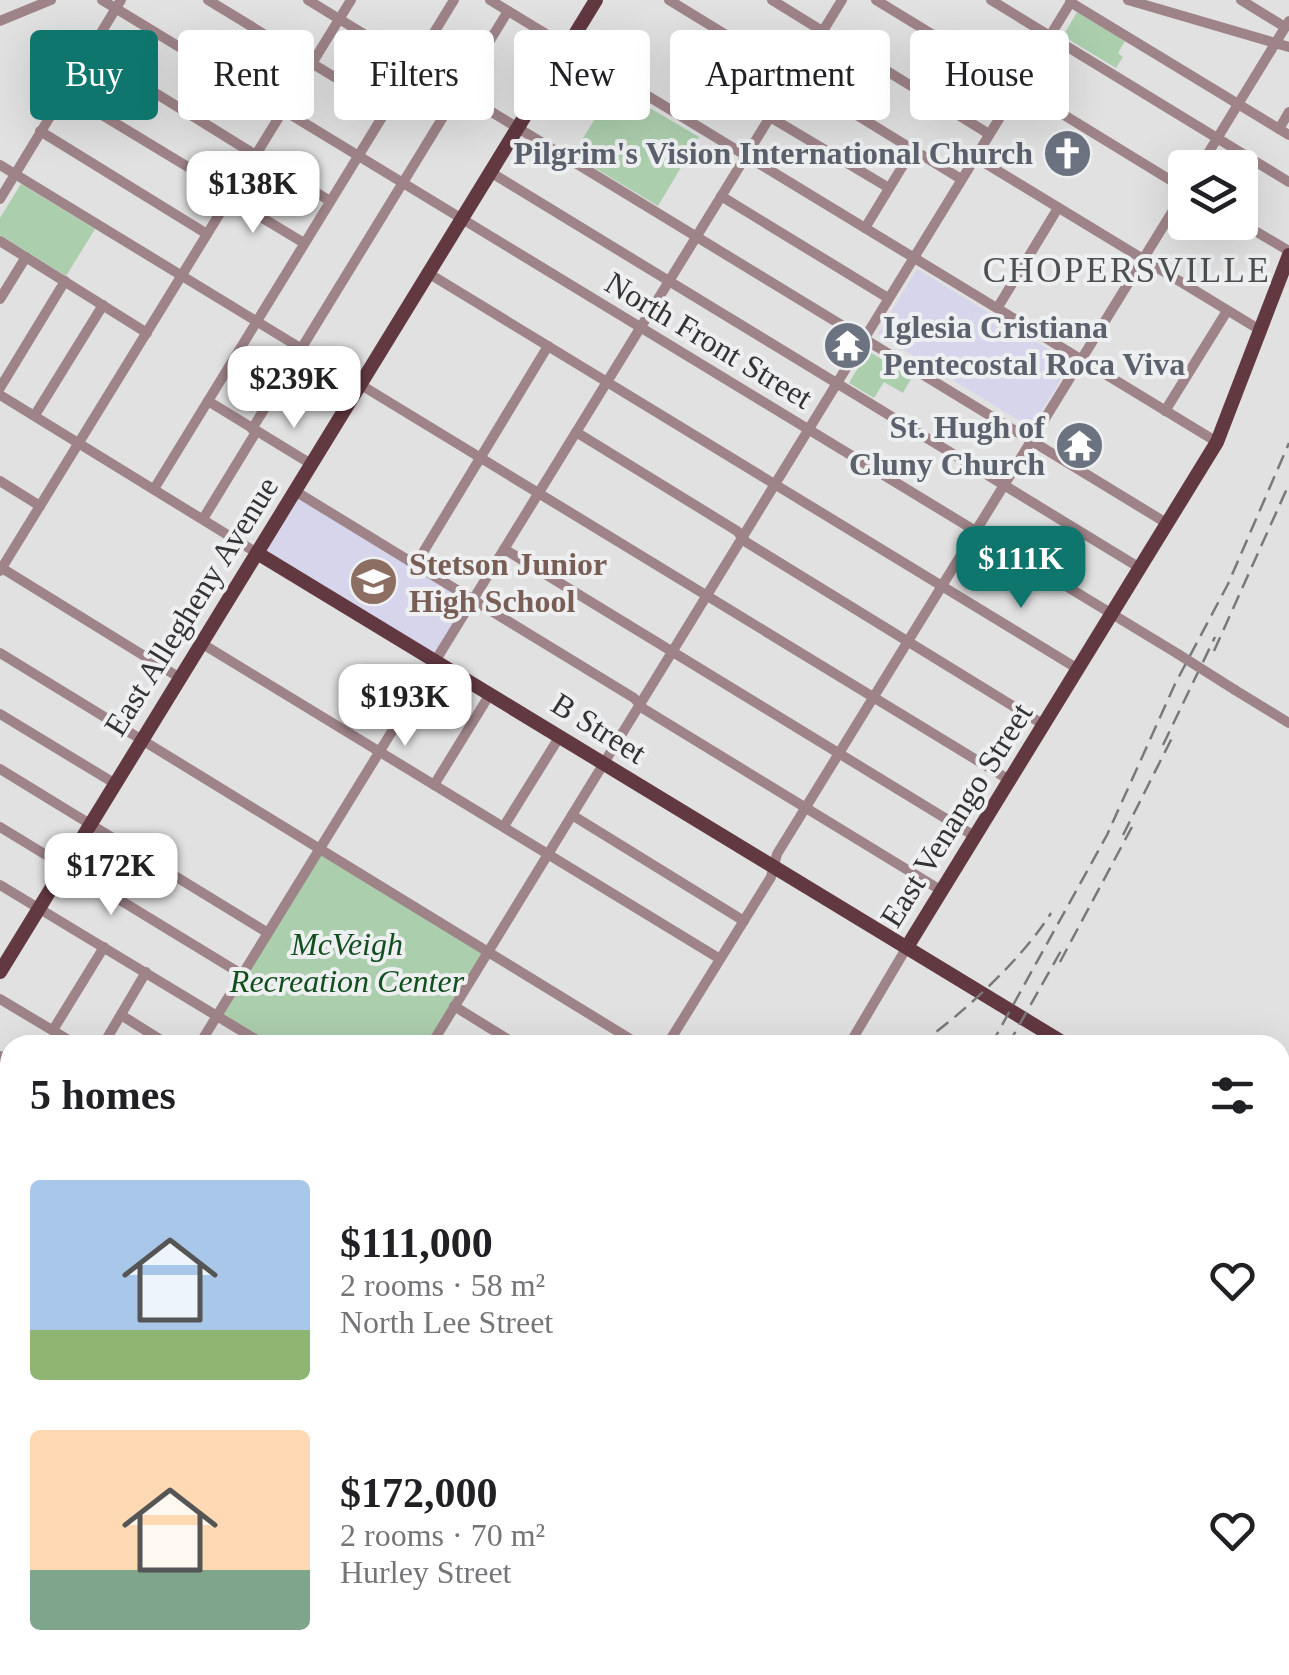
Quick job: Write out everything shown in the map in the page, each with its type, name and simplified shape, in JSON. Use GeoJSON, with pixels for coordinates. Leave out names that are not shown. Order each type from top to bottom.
{"type":"FeatureCollection","features":[{"type":"Feature","properties":{"kind":"main road","name":"East Allegheny Avenue"},"geometry":{"type":"LineString","coordinates":[[577,30],[596,0]]}},
{"type":"Feature","properties":{"kind":"main road","name":"East Allegheny Avenue"},"geometry":{"type":"LineString","coordinates":[[0,972],[522,120]]}},
{"type":"Feature","properties":{"kind":"main road","name":"East Venango Street"},"geometry":{"type":"LineString","coordinates":[[907,947],[1217,442],[1289,253]]}},
{"type":"Feature","properties":{"kind":"main road","name":"B Street"},"geometry":{"type":"LineString","coordinates":[[257,554],[1051,1035]]}},
{"type":"Feature","properties":{"kind":"street"},"geometry":{"type":"LineString","coordinates":[[0,21],[50,0]]}},
{"type":"Feature","properties":{"kind":"street","name":"North Front Street"},"geometry":{"type":"LineString","coordinates":[[102,0],[118,4],[178,42]]}},
{"type":"Feature","properties":{"kind":"street"},"geometry":{"type":"LineString","coordinates":[[208,0],[258,30]]}},
{"type":"Feature","properties":{"kind":"street"},"geometry":{"type":"LineString","coordinates":[[308,0],[357,30]]}},
{"type":"Feature","properties":{"kind":"street"},"geometry":{"type":"LineString","coordinates":[[314,60],[350,0]]}},
{"type":"Feature","properties":{"kind":"street"},"geometry":{"type":"LineString","coordinates":[[435,30],[454,0]]}},
{"type":"Feature","properties":{"kind":"street"},"geometry":{"type":"LineString","coordinates":[[490,0],[538,30]]}},
{"type":"Feature","properties":{"kind":"street"},"geometry":{"type":"LineString","coordinates":[[669,0],[719,30]]}},
{"type":"Feature","properties":{"kind":"street"},"geometry":{"type":"LineString","coordinates":[[772,0],[821,30]]}},
{"type":"Feature","properties":{"kind":"street"},"geometry":{"type":"LineString","coordinates":[[824,30],[842,0]]}},
{"type":"Feature","properties":{"kind":"street"},"geometry":{"type":"LineString","coordinates":[[876,0],[925,30]]}},
{"type":"Feature","properties":{"kind":"street"},"geometry":{"type":"LineString","coordinates":[[991,0],[1040,30]]}},
{"type":"Feature","properties":{"kind":"street"},"geometry":{"type":"LineString","coordinates":[[1128,0],[1289,47]]}},
{"type":"Feature","properties":{"kind":"street"},"geometry":{"type":"LineString","coordinates":[[1210,150],[1287,24],[1241,0]]}},
{"type":"Feature","properties":{"kind":"street"},"geometry":{"type":"LineString","coordinates":[[1054,30],[1071,1],[1284,132],[1289,112]]}},
{"type":"Feature","properties":{"kind":"street"},"geometry":{"type":"LineString","coordinates":[[103,30],[118,4]]}},
{"type":"Feature","properties":{"kind":"street"},"geometry":{"type":"LineString","coordinates":[[494,34],[508,12]]}},
{"type":"Feature","properties":{"kind":"street"},"geometry":{"type":"LineString","coordinates":[[1069,48],[1289,182]]}},
{"type":"Feature","properties":{"kind":"street"},"geometry":{"type":"LineString","coordinates":[[890,72],[990,134]]}},
{"type":"Feature","properties":{"kind":"street"},"geometry":{"type":"LineString","coordinates":[[158,94],[330,200]]}},
{"type":"Feature","properties":{"kind":"street"},"geometry":{"type":"LineString","coordinates":[[650,98],[1217,442]]}},
{"type":"Feature","properties":{"kind":"street"},"geometry":{"type":"LineString","coordinates":[[494,113],[1168,524]]}},
{"type":"Feature","properties":{"kind":"street"},"geometry":{"type":"LineString","coordinates":[[1069,118],[1168,180]]}},
{"type":"Feature","properties":{"kind":"street"},"geometry":{"type":"LineString","coordinates":[[0,199],[47,120]]}},
{"type":"Feature","properties":{"kind":"street"},"geometry":{"type":"LineString","coordinates":[[109,120],[304,243]]}},
{"type":"Feature","properties":{"kind":"street"},"geometry":{"type":"LineString","coordinates":[[180,678],[1,569],[278,120]]}},
{"type":"Feature","properties":{"kind":"street","name":"North Front Street"},"geometry":{"type":"LineString","coordinates":[[300,120],[1289,722]]}},
{"type":"Feature","properties":{"kind":"street"},"geometry":{"type":"LineString","coordinates":[[154,488],[380,120]]}},
{"type":"Feature","properties":{"kind":"street"},"geometry":{"type":"LineString","coordinates":[[204,518],[301,348],[441,120]]}},
{"type":"Feature","properties":{"kind":"street"},"geometry":{"type":"LineString","coordinates":[[206,1035],[768,120]]}},
{"type":"Feature","properties":{"kind":"street"},"geometry":{"type":"LineString","coordinates":[[775,120],[889,188]]}},
{"type":"Feature","properties":{"kind":"street"},"geometry":{"type":"LineString","coordinates":[[866,120],[961,179]]}},
{"type":"Feature","properties":{"kind":"street"},"geometry":{"type":"LineString","coordinates":[[437,1035],[998,120]]}},
{"type":"Feature","properties":{"kind":"street"},"geometry":{"type":"LineString","coordinates":[[40,132],[207,234]]}},
{"type":"Feature","properties":{"kind":"street"},"geometry":{"type":"LineString","coordinates":[[865,228],[913,149]]}},
{"type":"Feature","properties":{"kind":"street"},"geometry":{"type":"LineString","coordinates":[[975,157],[1260,330]]}},
{"type":"Feature","properties":{"kind":"street"},"geometry":{"type":"LineString","coordinates":[[0,165],[1010,781]]}},
{"type":"Feature","properties":{"kind":"street"},"geometry":{"type":"LineString","coordinates":[[490,172],[1140,568]]}},
{"type":"Feature","properties":{"kind":"street"},"geometry":{"type":"LineString","coordinates":[[721,196],[888,298]]}},
{"type":"Feature","properties":{"kind":"street"},"geometry":{"type":"LineString","coordinates":[[998,308],[1058,208]]}},
{"type":"Feature","properties":{"kind":"street"},"geometry":{"type":"LineString","coordinates":[[673,1035],[771,878],[773,866],[806,808],[1168,218]]}},
{"type":"Feature","properties":{"kind":"street"},"geometry":{"type":"LineString","coordinates":[[1258,233],[1289,253]]}},
{"type":"Feature","properties":{"kind":"street"},"geometry":{"type":"LineString","coordinates":[[0,242],[147,333]]}},
{"type":"Feature","properties":{"kind":"street"},"geometry":{"type":"LineString","coordinates":[[0,299],[26,257]]}},
{"type":"Feature","properties":{"kind":"street"},"geometry":{"type":"LineString","coordinates":[[428,273],[1078,669]]}},
{"type":"Feature","properties":{"kind":"street"},"geometry":{"type":"LineString","coordinates":[[0,391],[66,281]]}},
{"type":"Feature","properties":{"kind":"street"},"geometry":{"type":"LineString","coordinates":[[35,415],[103,305]]}},
{"type":"Feature","properties":{"kind":"street"},"geometry":{"type":"LineString","coordinates":[[1165,410],[1227,311]]}},
{"type":"Feature","properties":{"kind":"street"},"geometry":{"type":"LineString","coordinates":[[416,564],[548,346]]}},
{"type":"Feature","properties":{"kind":"street","name":"B Street"},"geometry":{"type":"LineString","coordinates":[[0,391],[257,554]]}},
{"type":"Feature","properties":{"kind":"street"},"geometry":{"type":"LineString","coordinates":[[208,402],[311,464]]}},
{"type":"Feature","properties":{"kind":"street"},"geometry":{"type":"LineString","coordinates":[[576,432],[743,536],[746,542],[1044,724]]}},
{"type":"Feature","properties":{"kind":"street"},"geometry":{"type":"LineString","coordinates":[[0,481],[40,506]]}},
{"type":"Feature","properties":{"kind":"street"},"geometry":{"type":"LineString","coordinates":[[295,491],[942,892]]}},
{"type":"Feature","properties":{"kind":"street"},"geometry":{"type":"LineString","coordinates":[[504,549],[976,837]]}},
{"type":"Feature","properties":{"kind":"street"},"geometry":{"type":"LineString","coordinates":[[201,643],[720,959]]}},
{"type":"Feature","properties":{"kind":"street"},"geometry":{"type":"LineString","coordinates":[[0,654],[624,1035]]}},
{"type":"Feature","properties":{"kind":"street"},"geometry":{"type":"LineString","coordinates":[[434,784],[490,694]]}},
{"type":"Feature","properties":{"kind":"street"},"geometry":{"type":"LineString","coordinates":[[0,714],[114,784]]}},
{"type":"Feature","properties":{"kind":"street"},"geometry":{"type":"LineString","coordinates":[[504,826],[560,736]]}},
{"type":"Feature","properties":{"kind":"street"},"geometry":{"type":"LineString","coordinates":[[0,770],[268,933]]}},
{"type":"Feature","properties":{"kind":"street"},"geometry":{"type":"LineString","coordinates":[[572,815],[744,921]]}},
{"type":"Feature","properties":{"kind":"street"},"geometry":{"type":"LineString","coordinates":[[0,827],[243,974]]}},
{"type":"Feature","properties":{"kind":"street"},"geometry":{"type":"LineString","coordinates":[[0,885],[249,1035]]}},
{"type":"Feature","properties":{"kind":"street"},"geometry":{"type":"LineString","coordinates":[[53,1030],[104,947]]}},
{"type":"Feature","properties":{"kind":"street","name":"East Venango Street"},"geometry":{"type":"LineString","coordinates":[[855,1035],[907,947]]}},
{"type":"Feature","properties":{"kind":"street"},"geometry":{"type":"LineString","coordinates":[[109,1035],[146,972]]}},
{"type":"Feature","properties":{"kind":"street"},"geometry":{"type":"LineString","coordinates":[[0,999],[61,1035]]}},
{"type":"Feature","properties":{"kind":"street"},"geometry":{"type":"LineString","coordinates":[[454,1006],[501,1035]]}},
{"type":"Feature","properties":{"kind":"street"},"geometry":{"type":"LineString","coordinates":[[121,1015],[153,1035]]}},
{"type":"Feature","properties":{"kind":"shaded area"},"geometry":{"type":"Polygon","coordinates":[[[917,269],[1071,363],[1031,428],[878,334],[917,269]]]}},
{"type":"Feature","properties":{"kind":"shaded area","name":"Stetson Junior High School"},"geometry":{"type":"Polygon","coordinates":[[[295,491],[473,599],[436,660],[257,553],[295,491]]]}},
{"type":"Feature","properties":{"kind":"green space"},"geometry":{"type":"Polygon","coordinates":[[[1077,12],[1125,41],[1118,53],[1123,57],[1116,68],[1069,40],[1066,30],[1077,12]]]}},
{"type":"Feature","properties":{"kind":"green space"},"geometry":{"type":"Polygon","coordinates":[[[650,108],[699,137],[658,206],[573,155],[594,120],[650,120],[650,108]]]}},
{"type":"Feature","properties":{"kind":"green space"},"geometry":{"type":"Polygon","coordinates":[[[21,184],[95,229],[66,276],[0,235],[0,218],[21,184]]]}},
{"type":"Feature","properties":{"kind":"green space"},"geometry":{"type":"Polygon","coordinates":[[[868,351],[912,377],[903,393],[884,382],[874,398],[849,383],[868,351]]]}},
{"type":"Feature","properties":{"kind":"green space","name":"McVeigh Recreation Center"},"geometry":{"type":"Polygon","coordinates":[[[320,849],[488,951],[436,1035],[249,1035],[218,1016],[320,849]]]}},
{"type":"Feature","properties":{"kind":"railway"},"geometry":{"type":"LineString","coordinates":[[997,1035],[1107,835],[1175,684],[1228,584],[1289,443]]}},
{"type":"Feature","properties":{"kind":"railway"},"geometry":{"type":"LineString","coordinates":[[1214,651],[1289,484]]}},
{"type":"Feature","properties":{"kind":"railway"},"geometry":{"type":"LineString","coordinates":[[1163,745],[1215,637]]}},
{"type":"Feature","properties":{"kind":"railway"},"geometry":{"type":"LineString","coordinates":[[1123,835],[1173,736]]}},
{"type":"Feature","properties":{"kind":"railway"},"geometry":{"type":"LineString","coordinates":[[1060,962],[1133,825]]}},
{"type":"Feature","properties":{"kind":"railway"},"geometry":{"type":"LineString","coordinates":[[931,1035],[990,985],[1051,913]]}},
{"type":"Feature","properties":{"kind":"railway"},"geometry":{"type":"LineString","coordinates":[[1014,1035],[1062,949]]}},
{"type":"Feature","properties":{"kind":"place","name":"Pilgrim's Vision International Church"},"geometry":{"type":"Point","coordinates":[1068,153]}},
{"type":"Feature","properties":{"kind":"place","name":"Iglesia Cristiana Pentecostal Roca Viva"},"geometry":{"type":"Point","coordinates":[848,345]}},
{"type":"Feature","properties":{"kind":"place","name":"St. Hugh of Cluny Church"},"geometry":{"type":"Point","coordinates":[1080,445]}},
{"type":"Feature","properties":{"kind":"place","name":"Stetson Junior High School"},"geometry":{"type":"Point","coordinates":[374,582]}},
{"type":"Feature","properties":{"kind":"district","name":"CHOPERSVILLE"},"geometry":{"type":"Point","coordinates":[1127,270]}}]}
